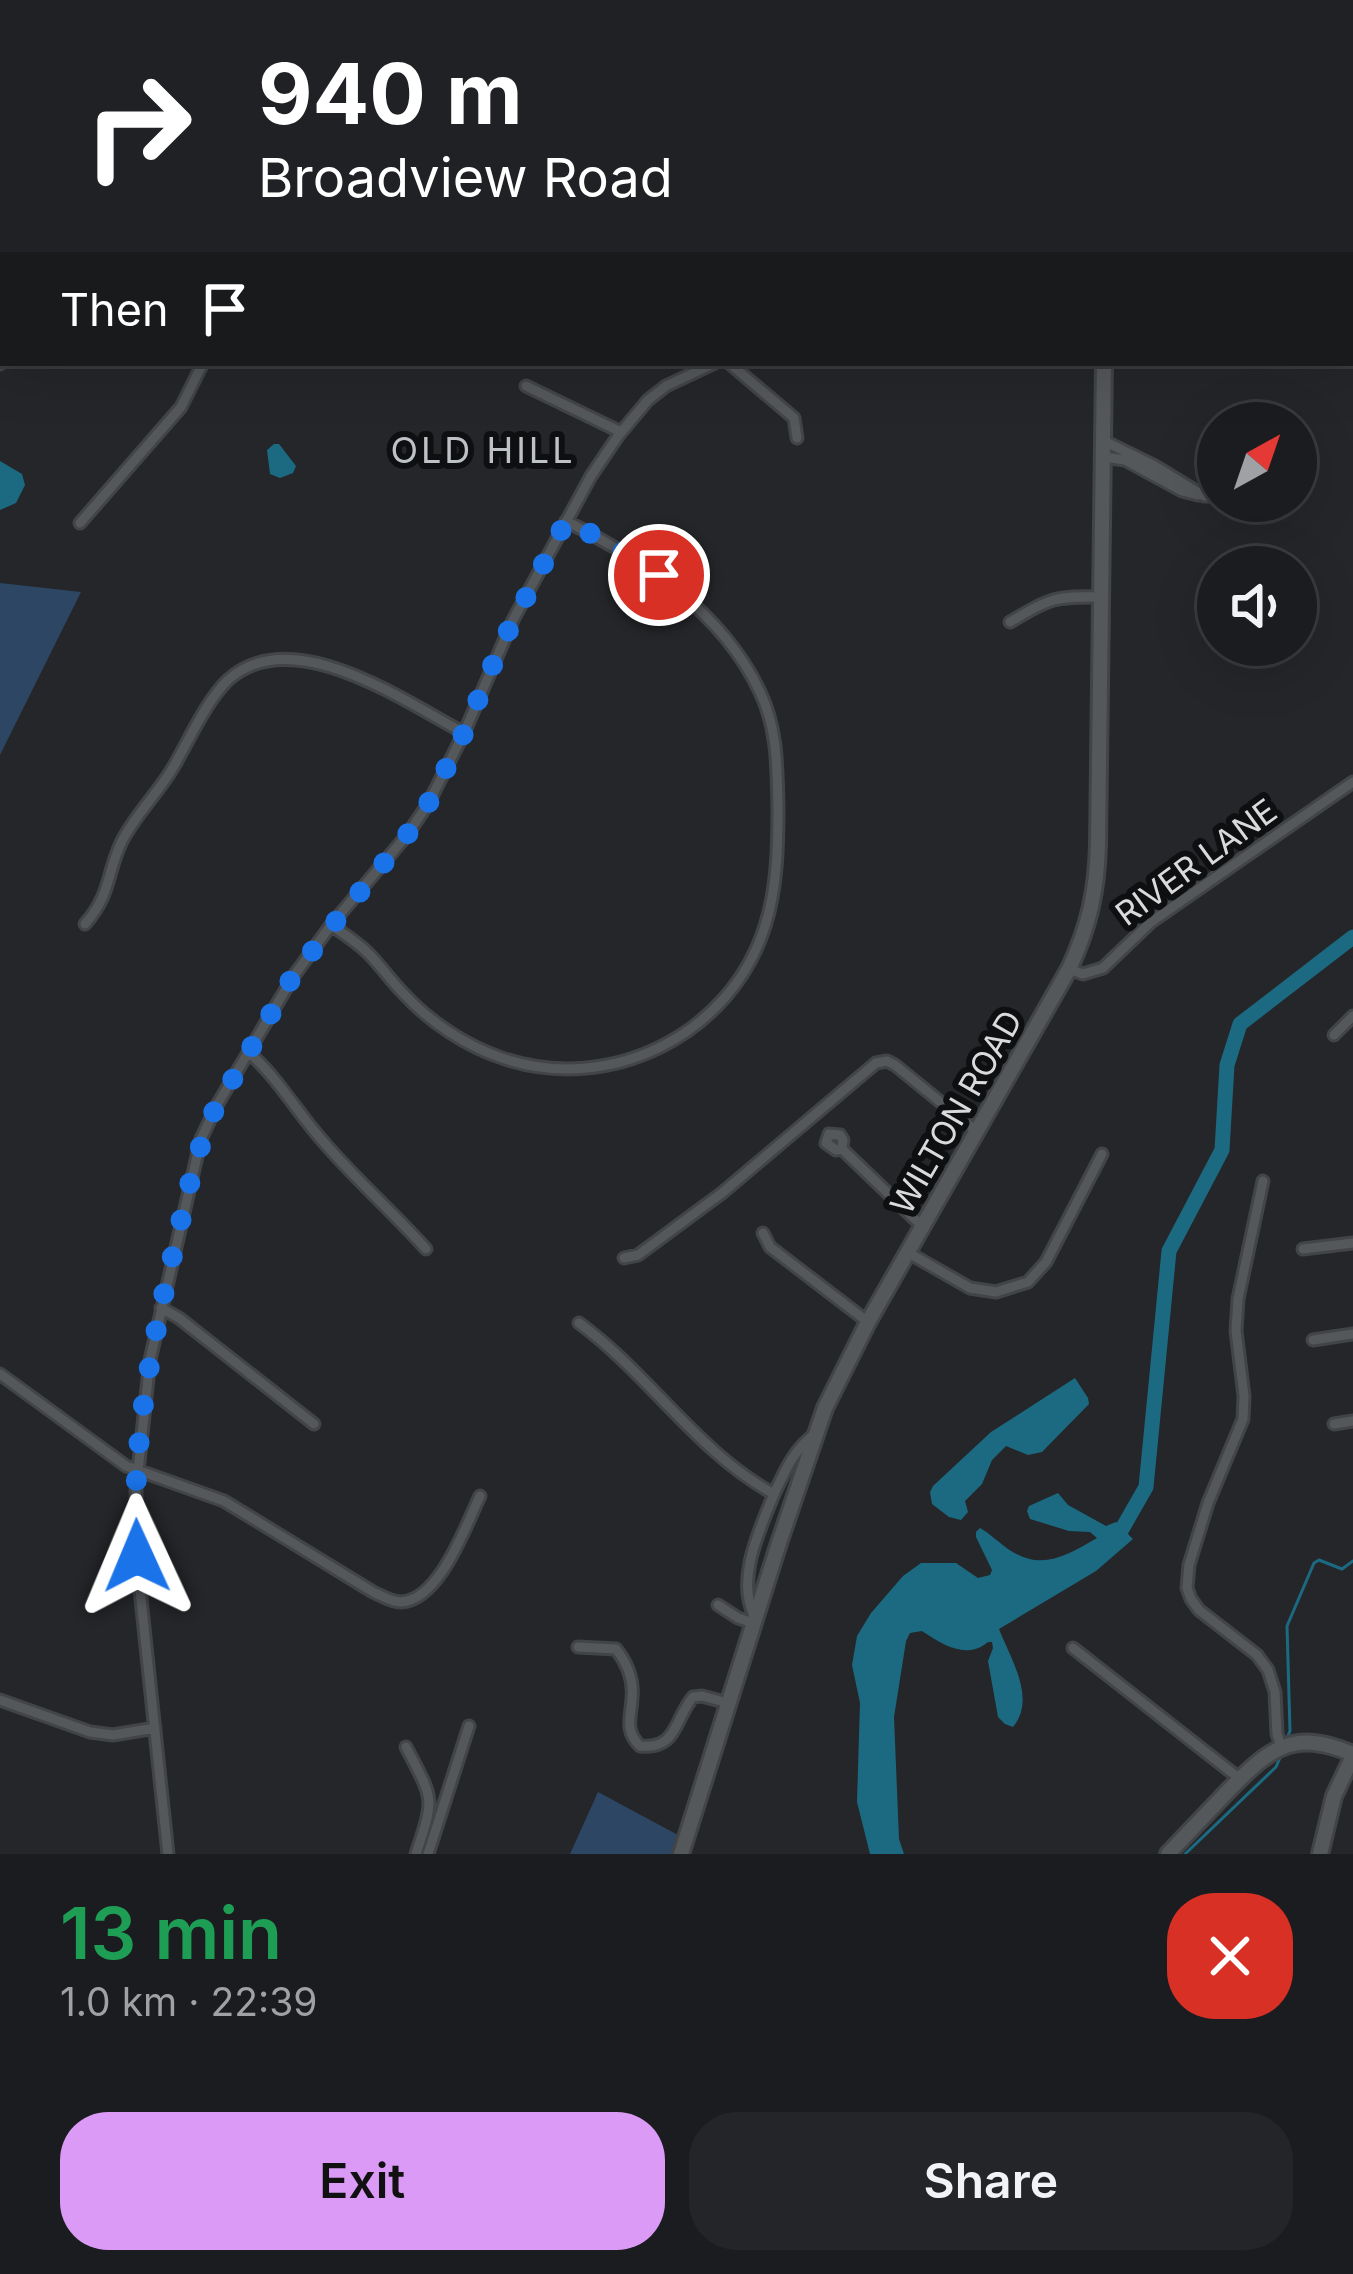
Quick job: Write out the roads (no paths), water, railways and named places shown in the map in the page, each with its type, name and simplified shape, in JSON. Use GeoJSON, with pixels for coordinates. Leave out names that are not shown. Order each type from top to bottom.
{"type":"FeatureCollection","features":[{"type":"Feature","properties":{"kind":"main road","name":"WILTON ROAD"},"geometry":{"type":"LineString","coordinates":[[681,1854],[815,1434],[838,1380],[1069,969],[1088,926],[1097,882],[1105,366]]}},
{"type":"Feature","properties":{"kind":"main road"},"geometry":{"type":"LineString","coordinates":[[1168,1854],[1264,1756],[1281,1746],[1307,1742],[1353,1755],[1334,1796],[1320,1854]]}},
{"type":"Feature","properties":{"kind":"street"},"geometry":{"type":"LineString","coordinates":[[80,523],[181,407],[201,366]]}},
{"type":"Feature","properties":{"kind":"street"},"geometry":{"type":"LineString","coordinates":[[168,1854],[137,1556],[137,1470],[144,1397],[161,1308],[201,1139],[293,976],[415,824],[584,487],[621,432],[656,392],[709,366]]}},
{"type":"Feature","properties":{"kind":"street"},"geometry":{"type":"LineString","coordinates":[[733,366],[794,418],[797,438]]}},
{"type":"Feature","properties":{"kind":"street"},"geometry":{"type":"LineString","coordinates":[[526,386],[621,432]]}},
{"type":"Feature","properties":{"kind":"street"},"geometry":{"type":"LineString","coordinates":[[1104,449],[1197,494]]}},
{"type":"Feature","properties":{"kind":"street"},"geometry":{"type":"LineString","coordinates":[[332,926],[369,954],[411,1002],[452,1033],[495,1056],[546,1069],[575,1071],[642,1058],[688,1031],[742,975],[765,926],[774,890],[777,758],[766,707],[734,648],[677,590],[629,555],[566,521]]}},
{"type":"Feature","properties":{"kind":"street"},"geometry":{"type":"LineString","coordinates":[[1010,622],[1047,600],[1102,597]]}},
{"type":"Feature","properties":{"kind":"street"},"geometry":{"type":"LineString","coordinates":[[85,924],[103,901],[128,832],[222,687],[246,668],[284,659],[327,666],[464,733]]}},
{"type":"Feature","properties":{"kind":"street","name":"RIVER LANE"},"geometry":{"type":"LineString","coordinates":[[1069,969],[1083,974],[1103,968],[1150,922],[1353,782]]}},
{"type":"Feature","properties":{"kind":"street"},"geometry":{"type":"LineString","coordinates":[[1334,1035],[1353,1016]]}},
{"type":"Feature","properties":{"kind":"street"},"geometry":{"type":"LineString","coordinates":[[248,1052],[326,1145],[426,1249]]}},
{"type":"Feature","properties":{"kind":"street"},"geometry":{"type":"LineString","coordinates":[[624,1258],[638,1255],[722,1193],[877,1063],[895,1065],[976,1132]]}},
{"type":"Feature","properties":{"kind":"street"},"geometry":{"type":"LineString","coordinates":[[842,1149],[922,1226]]}},
{"type":"Feature","properties":{"kind":"street"},"geometry":{"type":"LineString","coordinates":[[907,1252],[970,1288],[996,1292],[1028,1282],[1046,1262],[1102,1154]]}},
{"type":"Feature","properties":{"kind":"street"},"geometry":{"type":"LineString","coordinates":[[1263,1181],[1238,1299],[1243,1419],[1208,1503],[1187,1588],[1199,1610],[1257,1655],[1268,1670],[1281,1746]]}},
{"type":"Feature","properties":{"kind":"street"},"geometry":{"type":"LineString","coordinates":[[763,1233],[770,1247],[868,1322]]}},
{"type":"Feature","properties":{"kind":"street"},"geometry":{"type":"LineString","coordinates":[[1303,1249],[1353,1243]]}},
{"type":"Feature","properties":{"kind":"street"},"geometry":{"type":"LineString","coordinates":[[161,1308],[314,1424]]}},
{"type":"Feature","properties":{"kind":"street"},"geometry":{"type":"LineString","coordinates":[[579,1324],[627,1363],[647,1388],[736,1469],[774,1494]]}},
{"type":"Feature","properties":{"kind":"street"},"geometry":{"type":"LineString","coordinates":[[1313,1340],[1353,1334]]}},
{"type":"Feature","properties":{"kind":"street"},"geometry":{"type":"LineString","coordinates":[[0,1374],[124,1465],[224,1501],[398,1602],[416,1597],[442,1570],[458,1548],[480,1496]]}},
{"type":"Feature","properties":{"kind":"street"},"geometry":{"type":"LineString","coordinates":[[1334,1424],[1353,1421]]}},
{"type":"Feature","properties":{"kind":"street"},"geometry":{"type":"LineString","coordinates":[[718,1605],[738,1618],[754,1620],[749,1605],[750,1569],[759,1530],[794,1454],[815,1434]]}},
{"type":"Feature","properties":{"kind":"street"},"geometry":{"type":"LineString","coordinates":[[578,1647],[616,1649],[626,1662],[632,1685],[628,1729],[640,1746],[652,1748],[668,1739],[693,1697],[728,1703]]}},
{"type":"Feature","properties":{"kind":"street"},"geometry":{"type":"LineString","coordinates":[[1073,1648],[1240,1779]]}},
{"type":"Feature","properties":{"kind":"street"},"geometry":{"type":"LineString","coordinates":[[0,1700],[90,1732],[113,1736],[154,1728]]}},
{"type":"Feature","properties":{"kind":"street"},"geometry":{"type":"LineString","coordinates":[[428,1854],[470,1726]]}},
{"type":"Feature","properties":{"kind":"street"},"geometry":{"type":"LineString","coordinates":[[406,1748],[430,1801],[416,1854]]}},
{"type":"Feature","properties":{"kind":"waterway"},"geometry":{"type":"LineString","coordinates":[[1114,1543],[1146,1487],[1169,1251],[1222,1150],[1227,1065],[1240,1024],[1353,937]]}},
{"type":"Feature","properties":{"kind":"waterway"},"geometry":{"type":"LineString","coordinates":[[1287,1738],[1287,1626],[1314,1563],[1319,1560],[1342,1569],[1353,1561]]}},
{"type":"Feature","properties":{"kind":"waterway"},"geometry":{"type":"LineString","coordinates":[[1185,1854],[1276,1767],[1282,1753]]}},
{"type":"Feature","properties":{"kind":"district","name":"OLD HILL"},"geometry":{"type":"Point","coordinates":[483,450]}}]}
